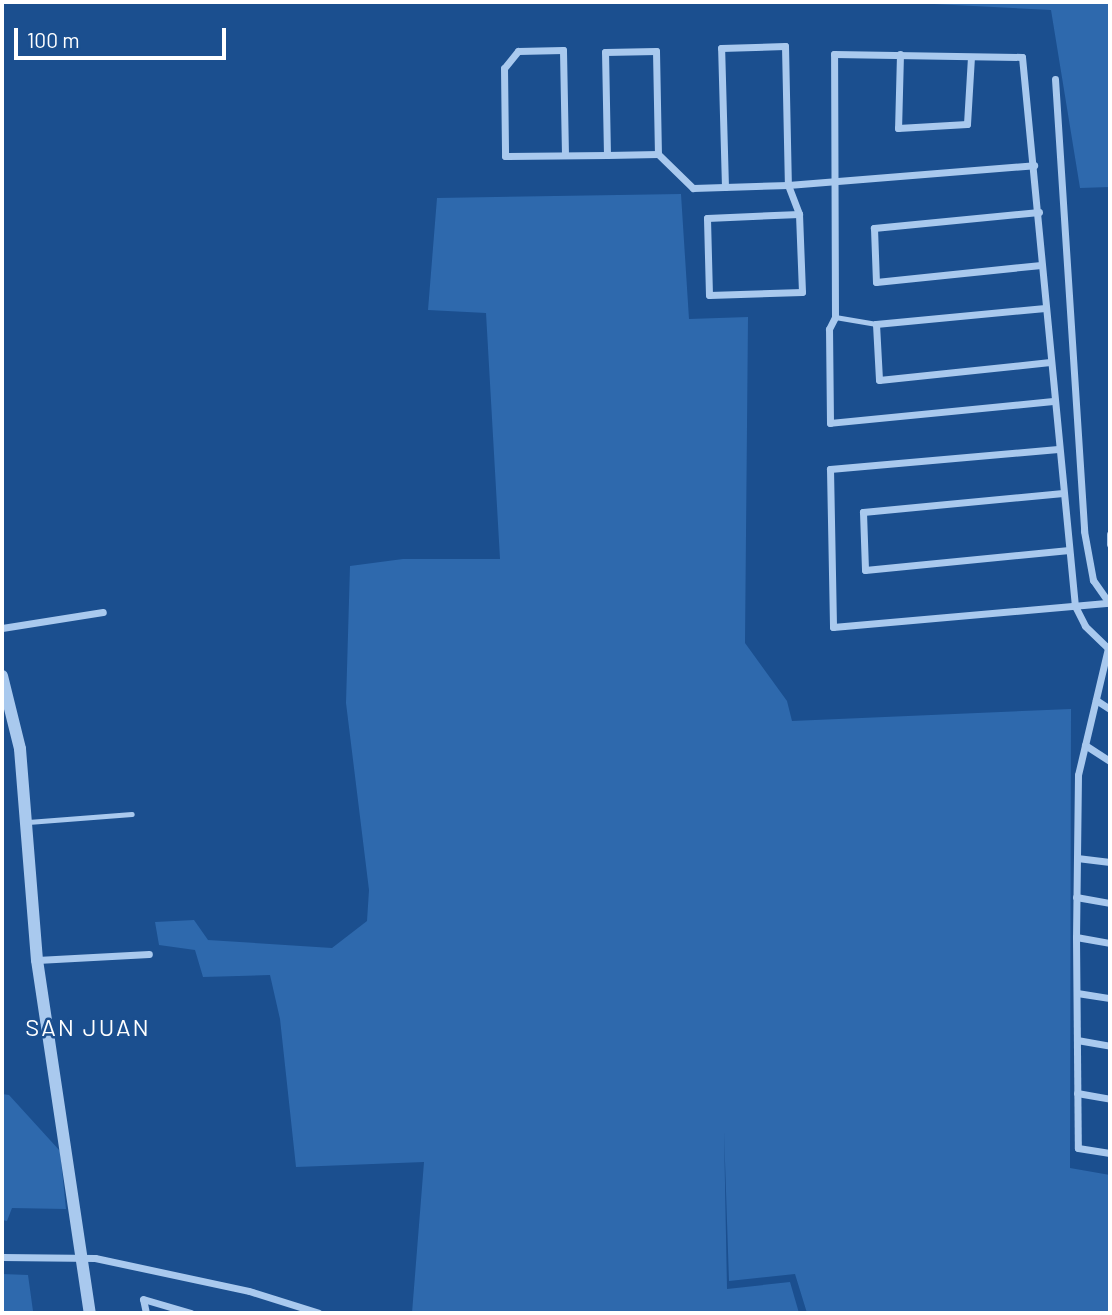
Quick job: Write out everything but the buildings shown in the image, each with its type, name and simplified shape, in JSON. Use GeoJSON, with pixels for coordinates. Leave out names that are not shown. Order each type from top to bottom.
{"type":"FeatureCollection","features":[{"type":"Feature","properties":{"kind":"street"},"geometry":{"type":"LineString","coordinates":[[725,187],[721,48],[785,46],[788,185],[799,214],[802,292],[709,295],[707,218],[799,214]]}},
{"type":"Feature","properties":{"kind":"street"},"geometry":{"type":"LineString","coordinates":[[565,155],[562,50],[518,51],[504,68],[505,156],[607,155],[658,153]]}},
{"type":"Feature","properties":{"kind":"street"},"geometry":{"type":"LineString","coordinates":[[607,155],[605,52],[656,51],[658,153],[693,188],[788,185],[832,178],[1034,165]]}},
{"type":"Feature","properties":{"kind":"street"},"geometry":{"type":"LineString","coordinates":[[1053,401],[830,423],[829,329],[835,317],[832,178],[834,54],[1022,57],[1039,212],[1053,401],[1075,606],[1085,626],[1109,649],[1078,775],[1076,937],[1078,1148],[1110,1153]]}},
{"type":"Feature","properties":{"kind":"street"},"geometry":{"type":"LineString","coordinates":[[900,54],[898,128],[967,124],[971,57]]}},
{"type":"Feature","properties":{"kind":"street"},"geometry":{"type":"LineString","coordinates":[[1055,79],[1084,531],[1093,580],[1109,603],[834,627],[831,469],[1058,449]]}},
{"type":"Feature","properties":{"kind":"street"},"geometry":{"type":"LineString","coordinates":[[1039,212],[874,228],[876,282],[1041,265]]}},
{"type":"Feature","properties":{"kind":"street"},"geometry":{"type":"LineString","coordinates":[[1045,308],[876,324],[879,380],[1050,362]]}},
{"type":"Feature","properties":{"kind":"street"},"geometry":{"type":"LineString","coordinates":[[1063,493],[863,513],[865,570],[1069,550]]}},
{"type":"Feature","properties":{"kind":"street"},"geometry":{"type":"LineString","coordinates":[[1110,534],[1110,544]]}},
{"type":"Feature","properties":{"kind":"street"},"geometry":{"type":"LineString","coordinates":[[2,628],[103,612]]}},
{"type":"Feature","properties":{"kind":"street"},"geometry":{"type":"LineString","coordinates":[[2,676],[20,749],[28,822],[37,960],[90,1313]]}},
{"type":"Feature","properties":{"kind":"street"},"geometry":{"type":"LineString","coordinates":[[1096,700],[1110,709]]}},
{"type":"Feature","properties":{"kind":"street"},"geometry":{"type":"LineString","coordinates":[[1085,745],[1110,761]]}},
{"type":"Feature","properties":{"kind":"street"},"geometry":{"type":"LineString","coordinates":[[1077,858],[1110,862]]}},
{"type":"Feature","properties":{"kind":"street"},"geometry":{"type":"LineString","coordinates":[[1076,897],[1110,903]]}},
{"type":"Feature","properties":{"kind":"street"},"geometry":{"type":"LineString","coordinates":[[1076,937],[1110,943]]}},
{"type":"Feature","properties":{"kind":"street"},"geometry":{"type":"LineString","coordinates":[[37,960],[149,954]]}},
{"type":"Feature","properties":{"kind":"street"},"geometry":{"type":"LineString","coordinates":[[1077,993],[1110,998]]}},
{"type":"Feature","properties":{"kind":"street"},"geometry":{"type":"LineString","coordinates":[[1077,1040],[1110,1046]]}},
{"type":"Feature","properties":{"kind":"street"},"geometry":{"type":"LineString","coordinates":[[1077,1093],[1110,1099]]}},
{"type":"Feature","properties":{"kind":"street"},"geometry":{"type":"LineString","coordinates":[[2,1257],[81,1257],[249,1291],[319,1313]]}},
{"type":"Feature","properties":{"kind":"street"},"geometry":{"type":"LineString","coordinates":[[146,1313],[143,1299],[191,1313]]}},
{"type":"Feature","properties":{"kind":"lane"},"geometry":{"type":"LineString","coordinates":[[835,317],[876,324]]}},
{"type":"Feature","properties":{"kind":"lane"},"geometry":{"type":"LineString","coordinates":[[28,822],[132,814]]}},
{"type":"Feature","properties":{"kind":"shaded area"},"geometry":{"type":"Polygon","coordinates":[[[894,2],[1110,2],[1110,187],[1080,188],[1051,10],[894,2]]]}},
{"type":"Feature","properties":{"kind":"shaded area"},"geometry":{"type":"Polygon","coordinates":[[[681,194],[689,319],[748,317],[745,643],[787,701],[792,721],[1071,709],[1070,1168],[1110,1175],[1110,1313],[807,1313],[795,1274],[729,1281],[724,1131],[727,1289],[790,1282],[799,1313],[412,1313],[424,1162],[296,1167],[280,1019],[270,975],[203,977],[195,950],[159,945],[155,922],[194,920],[208,940],[332,948],[367,921],[369,890],[346,703],[350,566],[403,559],[500,559],[486,313],[428,310],[437,198],[681,194]]]}},
{"type":"Feature","properties":{"kind":"shaded area"},"geometry":{"type":"Polygon","coordinates":[[[2,1094],[9,1095],[60,1151],[66,1209],[12,1208],[7,1221],[2,1220],[2,1094]]]}},
{"type":"Feature","properties":{"kind":"shaded area"},"geometry":{"type":"Polygon","coordinates":[[[2,1274],[28,1275],[33,1311],[51,1313],[2,1313],[2,1274]]]}},
{"type":"Feature","properties":{"kind":"district","name":"SAN JUAN"},"geometry":{"type":"Point","coordinates":[88,1027]}}]}
